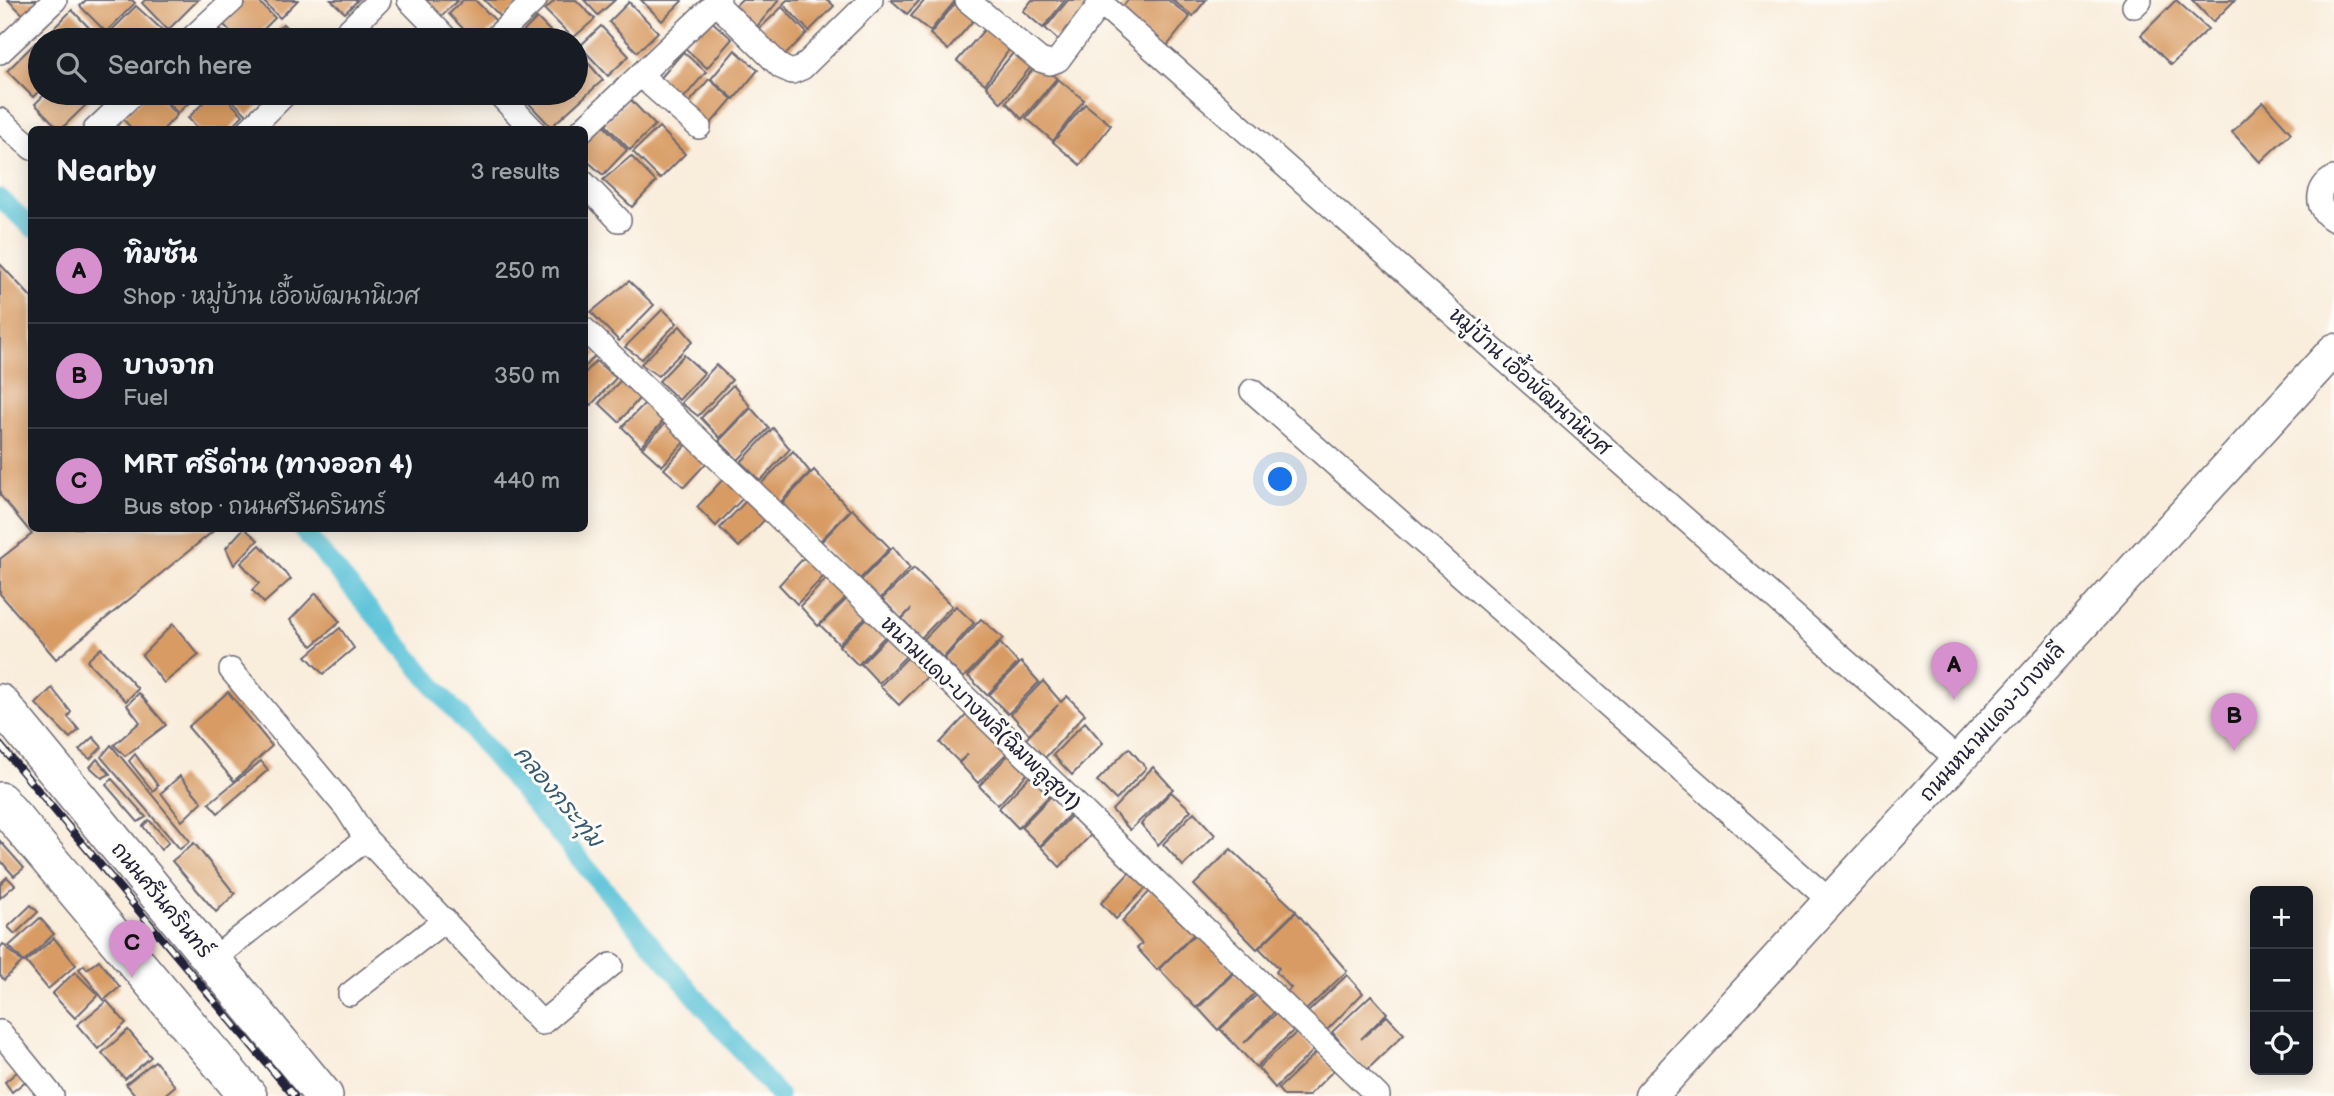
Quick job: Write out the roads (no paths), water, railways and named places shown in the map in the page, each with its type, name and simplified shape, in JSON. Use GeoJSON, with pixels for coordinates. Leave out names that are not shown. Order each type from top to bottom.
{"type":"FeatureCollection","features":[{"type":"Feature","properties":{"kind":"main road","name":"ถนนหนามแดง-บางพลี"},"geometry":{"type":"LineString","coordinates":[[1651,1096],[2334,350]]}},
{"type":"Feature","properties":{"kind":"main road","name":"ถนนศรีนครินทร์"},"geometry":{"type":"LineString","coordinates":[[0,703],[324,1096]]}},
{"type":"Feature","properties":{"kind":"main road"},"geometry":{"type":"LineString","coordinates":[[0,801],[248,1096]]}},
{"type":"Feature","properties":{"kind":"street"},"geometry":{"type":"LineString","coordinates":[[0,52],[55,0]]}},
{"type":"Feature","properties":{"kind":"street"},"geometry":{"type":"LineString","coordinates":[[203,28],[233,0]]}},
{"type":"Feature","properties":{"kind":"street"},"geometry":{"type":"LineString","coordinates":[[351,28],[379,0]]}},
{"type":"Feature","properties":{"kind":"street"},"geometry":{"type":"LineString","coordinates":[[409,0],[436,28]]}},
{"type":"Feature","properties":{"kind":"street"},"geometry":{"type":"LineString","coordinates":[[506,28],[535,0]]}},
{"type":"Feature","properties":{"kind":"street"},"geometry":{"type":"LineString","coordinates":[[586,126],[718,1],[781,66],[792,72],[802,68],[871,0]]}},
{"type":"Feature","properties":{"kind":"street"},"geometry":{"type":"LineString","coordinates":[[967,0],[1040,60],[1050,63],[1058,60],[1102,2]]}},
{"type":"Feature","properties":{"kind":"street","name":"หมู่บ้าน เอื้อพัฒนานิเวศ"},"geometry":{"type":"LineString","coordinates":[[1102,2],[1959,761]]}},
{"type":"Feature","properties":{"kind":"street"},"geometry":{"type":"LineString","coordinates":[[640,75],[699,127]]}},
{"type":"Feature","properties":{"kind":"street"},"geometry":{"type":"LineString","coordinates":[[99,126],[121,105]]}},
{"type":"Feature","properties":{"kind":"street"},"geometry":{"type":"LineString","coordinates":[[253,126],[274,105]]}},
{"type":"Feature","properties":{"kind":"street"},"geometry":{"type":"LineString","coordinates":[[509,105],[529,126]]}},
{"type":"Feature","properties":{"kind":"street"},"geometry":{"type":"LineString","coordinates":[[0,120],[28,144]]}},
{"type":"Feature","properties":{"kind":"street"},"geometry":{"type":"LineString","coordinates":[[2334,178],[2324,185],[2319,198],[2323,212],[2334,220]]}},
{"type":"Feature","properties":{"kind":"street"},"geometry":{"type":"LineString","coordinates":[[588,187],[619,219]]}},
{"type":"Feature","properties":{"kind":"street","name":"หนามแดง-บางพลี(ฉิมพลูสุข1)"},"geometry":{"type":"LineString","coordinates":[[588,333],[1378,1096]]}},
{"type":"Feature","properties":{"kind":"street"},"geometry":{"type":"LineString","coordinates":[[1252,391],[1829,900]]}},
{"type":"Feature","properties":{"kind":"street"},"geometry":{"type":"LineString","coordinates":[[231,670],[347,809],[366,839],[542,1023],[611,965]]}},
{"type":"Feature","properties":{"kind":"street"},"geometry":{"type":"LineString","coordinates":[[212,960],[366,839]]}},
{"type":"Feature","properties":{"kind":"street"},"geometry":{"type":"LineString","coordinates":[[350,994],[445,919]]}},
{"type":"Feature","properties":{"kind":"street"},"geometry":{"type":"LineString","coordinates":[[0,1032],[52,1096]]}},
{"type":"Feature","properties":{"kind":"waterway","name":"คลองกระทุ่ม"},"geometry":{"type":"LineString","coordinates":[[0,198],[28,224]]}},
{"type":"Feature","properties":{"kind":"waterway","name":"คลองกระทุ่ม"},"geometry":{"type":"LineString","coordinates":[[304,532],[779,1096]]}},
{"type":"Feature","properties":{"kind":"railway"},"geometry":{"type":"LineString","coordinates":[[0,745],[294,1096]]}},
{"type":"Feature","properties":{"kind":"place","name":"ทิมซัน"},"geometry":{"type":"Point","coordinates":[1954,700]}},
{"type":"Feature","properties":{"kind":"place","name":"บางจาก"},"geometry":{"type":"Point","coordinates":[2234,751]}},
{"type":"Feature","properties":{"kind":"place","name":"MRT ศรีด่าน (ทางออก 4)"},"geometry":{"type":"Point","coordinates":[132,978]}}]}
